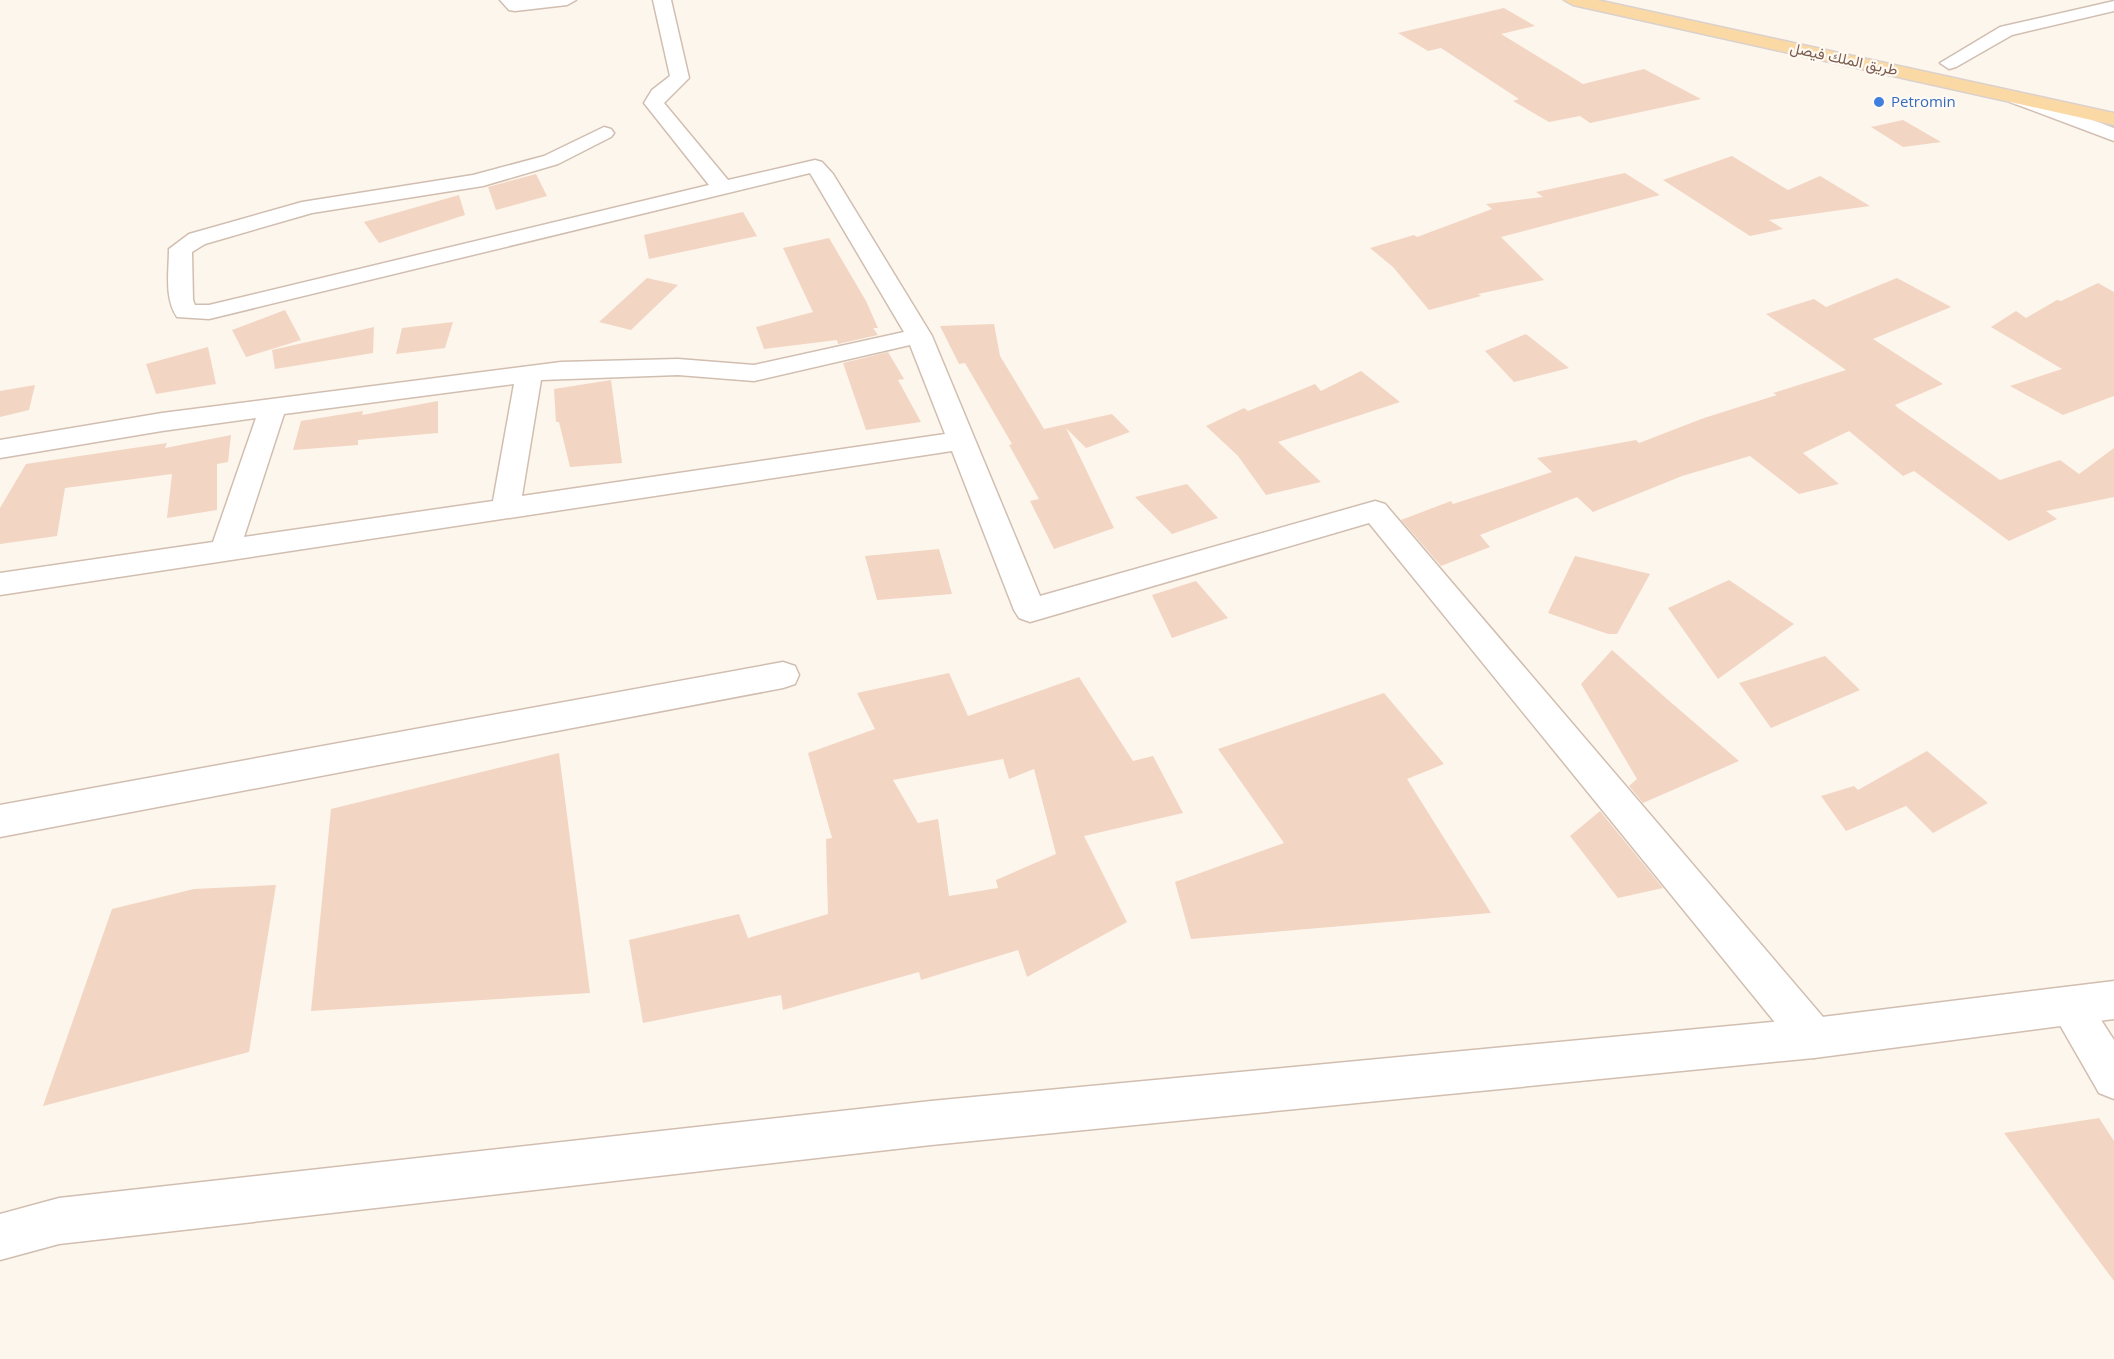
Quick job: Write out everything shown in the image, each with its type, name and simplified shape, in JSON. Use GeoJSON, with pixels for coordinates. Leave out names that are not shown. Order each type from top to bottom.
{"type":"FeatureCollection","features":[{"type":"Feature","properties":{"kind":"main road","name":"طريق الملك فيصل"},"geometry":{"type":"LineString","coordinates":[[1573,0],[2114,119]]}},
{"type":"Feature","properties":{"kind":"main road","name":"طريق الملك فيصل"},"geometry":{"type":"LineString","coordinates":[[1646,0],[1868,46]]}},
{"type":"Feature","properties":{"kind":"main road","name":"طريق الملك فيصل"},"geometry":{"type":"LineString","coordinates":[[1926,58],[1973,68]]}},
{"type":"Feature","properties":{"kind":"street"},"geometry":{"type":"LineString","coordinates":[[509,0],[515,6],[567,0]]}},
{"type":"Feature","properties":{"kind":"street"},"geometry":{"type":"LineString","coordinates":[[662,0],[680,78],[659,94],[654,103],[723,188]]}},
{"type":"Feature","properties":{"kind":"street"},"geometry":{"type":"LineString","coordinates":[[1949,63],[2006,31],[2114,6]]}},
{"type":"Feature","properties":{"kind":"street"},"geometry":{"type":"LineString","coordinates":[[2004,93],[2114,135]]}},
{"type":"Feature","properties":{"kind":"street"},"geometry":{"type":"LineString","coordinates":[[604,133],[551,160],[475,181],[310,207],[197,239],[180,249],[181,300],[186,312],[209,312],[815,166],[919,336],[1030,610],[1375,511],[1814,1038]]}},
{"type":"Feature","properties":{"kind":"street"},"geometry":{"type":"LineString","coordinates":[[0,449],[162,422],[561,370],[678,367],[754,373],[919,336]]}},
{"type":"Feature","properties":{"kind":"street"},"geometry":{"type":"LineString","coordinates":[[506,508],[529,374]]}},
{"type":"Feature","properties":{"kind":"street"},"geometry":{"type":"LineString","coordinates":[[225,550],[273,407]]}},
{"type":"Feature","properties":{"kind":"street"},"geometry":{"type":"LineString","coordinates":[[0,584],[961,441]]}},
{"type":"Feature","properties":{"kind":"street"},"geometry":{"type":"LineString","coordinates":[[0,821],[783,675]]}},
{"type":"Feature","properties":{"kind":"street"},"geometry":{"type":"LineString","coordinates":[[0,1237],[59,1221],[931,1123],[1814,1038],[2114,1000]]}},
{"type":"Feature","properties":{"kind":"street"},"geometry":{"type":"LineString","coordinates":[[2069,1006],[2114,1078]]}},
{"type":"Feature","properties":{"kind":"building"},"geometry":{"type":"Polygon","coordinates":[[[1504,8],[1535,26],[1501,34],[1583,84],[1644,69],[1701,99],[1590,123],[1580,116],[1549,122],[1513,101],[1519,99],[1441,48],[1428,51],[1398,33],[1504,8]]]}},
{"type":"Feature","properties":{"kind":"building"},"geometry":{"type":"Polygon","coordinates":[[[1903,120],[1941,142],[1903,147],[1871,127],[1903,120]]]}},
{"type":"Feature","properties":{"kind":"building"},"geometry":{"type":"Polygon","coordinates":[[[1732,156],[1788,190],[1820,176],[1870,206],[1769,220],[1783,229],[1750,236],[1663,180],[1732,156]]]}},
{"type":"Feature","properties":{"kind":"building"},"geometry":{"type":"Polygon","coordinates":[[[1625,173],[1660,195],[1501,237],[1544,280],[1478,294],[1481,296],[1429,310],[1393,267],[1370,248],[1414,235],[1417,237],[1492,209],[1486,204],[1543,197],[1536,192],[1625,173]]]}},
{"type":"Feature","properties":{"kind":"building"},"geometry":{"type":"Polygon","coordinates":[[[536,174],[547,196],[496,210],[488,187],[536,174]]]}},
{"type":"Feature","properties":{"kind":"building"},"geometry":{"type":"Polygon","coordinates":[[[459,195],[465,215],[379,243],[364,222],[459,195]]]}},
{"type":"Feature","properties":{"kind":"building"},"geometry":{"type":"Polygon","coordinates":[[[743,212],[757,236],[649,259],[644,235],[743,212]]]}},
{"type":"Feature","properties":{"kind":"building"},"geometry":{"type":"Polygon","coordinates":[[[829,238],[866,301],[878,328],[873,328],[878,335],[838,344],[837,340],[764,349],[756,327],[813,312],[783,248],[829,238]]]}},
{"type":"Feature","properties":{"kind":"building"},"geometry":{"type":"Polygon","coordinates":[[[647,278],[678,285],[631,330],[599,322],[647,278]]]}},
{"type":"Feature","properties":{"kind":"building"},"geometry":{"type":"Polygon","coordinates":[[[1897,278],[1951,307],[1873,339],[1943,384],[1895,405],[2000,480],[2060,460],[2079,474],[2114,448],[2114,497],[2046,511],[2057,519],[2009,541],[1914,471],[1903,476],[1849,431],[1803,453],[1839,484],[1799,494],[1750,456],[1682,476],[1593,512],[1577,497],[1480,535],[1490,547],[1441,566],[1401,520],[1451,501],[1453,504],[1552,472],[1537,458],[1636,440],[1639,443],[1704,418],[1777,395],[1773,393],[1846,370],[1766,314],[1814,299],[1826,307],[1897,278]]]}},
{"type":"Feature","properties":{"kind":"building"},"geometry":{"type":"Polygon","coordinates":[[[2098,283],[2114,292],[2114,396],[2063,415],[2010,386],[2062,369],[1991,327],[2016,311],[2026,318],[2057,300],[2061,301],[2098,283]]]}},
{"type":"Feature","properties":{"kind":"building"},"geometry":{"type":"Polygon","coordinates":[[[285,310],[301,340],[246,357],[232,330],[285,310]]]}},
{"type":"Feature","properties":{"kind":"building"},"geometry":{"type":"Polygon","coordinates":[[[453,322],[445,348],[396,354],[402,328],[453,322]]]}},
{"type":"Feature","properties":{"kind":"building"},"geometry":{"type":"Polygon","coordinates":[[[994,324],[1000,356],[1044,429],[1112,414],[1130,432],[1086,448],[1066,428],[1114,528],[1054,549],[1030,501],[1039,499],[1009,445],[1012,444],[965,363],[959,364],[940,326],[994,324]]]}},
{"type":"Feature","properties":{"kind":"building"},"geometry":{"type":"Polygon","coordinates":[[[374,327],[373,353],[275,369],[272,350],[374,327]]]}},
{"type":"Feature","properties":{"kind":"building"},"geometry":{"type":"Polygon","coordinates":[[[1526,334],[1569,368],[1514,382],[1485,351],[1526,334]]]}},
{"type":"Feature","properties":{"kind":"building"},"geometry":{"type":"Polygon","coordinates":[[[208,347],[216,384],[156,394],[146,364],[208,347]]]}},
{"type":"Feature","properties":{"kind":"building"},"geometry":{"type":"Polygon","coordinates":[[[888,352],[904,379],[898,380],[921,422],[866,430],[843,363],[888,352]]]}},
{"type":"Feature","properties":{"kind":"building"},"geometry":{"type":"Polygon","coordinates":[[[1361,371],[1400,402],[1278,442],[1321,482],[1266,495],[1238,456],[1206,426],[1244,408],[1248,411],[1315,384],[1321,391],[1361,371]]]}},
{"type":"Feature","properties":{"kind":"building"},"geometry":{"type":"Polygon","coordinates":[[[611,380],[622,463],[570,467],[559,422],[556,422],[554,389],[611,380]]]}},
{"type":"Feature","properties":{"kind":"building"},"geometry":{"type":"Polygon","coordinates":[[[35,385],[29,410],[0,417],[0,391],[35,385]]]}},
{"type":"Feature","properties":{"kind":"building"},"geometry":{"type":"Polygon","coordinates":[[[438,401],[438,433],[358,440],[358,445],[293,450],[301,421],[363,411],[362,415],[438,401]]]}},
{"type":"Feature","properties":{"kind":"building"},"geometry":{"type":"Polygon","coordinates":[[[231,435],[228,462],[217,464],[217,510],[167,518],[172,474],[65,488],[57,536],[0,544],[0,508],[26,464],[167,443],[165,448],[231,435]]]}},
{"type":"Feature","properties":{"kind":"building"},"geometry":{"type":"Polygon","coordinates":[[[1187,484],[1218,518],[1172,534],[1135,497],[1187,484]]]}},
{"type":"Feature","properties":{"kind":"building"},"geometry":{"type":"Polygon","coordinates":[[[939,549],[952,594],[877,600],[865,556],[939,549]]]}},
{"type":"Feature","properties":{"kind":"building"},"geometry":{"type":"Polygon","coordinates":[[[1575,556],[1650,574],[1617,634],[1608,634],[1548,613],[1575,556]]]}},
{"type":"Feature","properties":{"kind":"building"},"geometry":{"type":"Polygon","coordinates":[[[1729,580],[1794,624],[1718,679],[1668,608],[1729,580]]]}},
{"type":"Feature","properties":{"kind":"building"},"geometry":{"type":"Polygon","coordinates":[[[1196,581],[1228,618],[1172,638],[1152,595],[1196,581]]]}},
{"type":"Feature","properties":{"kind":"building"},"geometry":{"type":"Polygon","coordinates":[[[1612,650],[1739,761],[1643,803],[1629,786],[1637,779],[1581,684],[1612,650]]]}},
{"type":"Feature","properties":{"kind":"building"},"geometry":{"type":"Polygon","coordinates":[[[1825,656],[1860,690],[1771,728],[1739,683],[1825,656]]]}},
{"type":"Feature","properties":{"kind":"building"},"geometry":{"type":"Polygon","coordinates":[[[949,673],[968,716],[1079,677],[1133,761],[1153,756],[1183,813],[1084,836],[1127,922],[1027,977],[1018,950],[921,980],[919,972],[783,1010],[781,995],[643,1023],[629,940],[739,914],[748,938],[828,914],[826,839],[832,838],[808,753],[875,729],[857,693],[949,673]],[[1003,759],[893,780],[918,823],[938,819],[949,896],[998,888],[996,880],[1056,854],[1034,769],[1009,779],[1003,759]]]}},
{"type":"Feature","properties":{"kind":"building"},"geometry":{"type":"Polygon","coordinates":[[[1384,693],[1444,764],[1407,779],[1491,913],[1191,939],[1175,882],[1284,843],[1218,749],[1384,693]]]}},
{"type":"Feature","properties":{"kind":"building"},"geometry":{"type":"Polygon","coordinates":[[[1927,751],[1988,803],[1933,833],[1906,806],[1846,831],[1821,796],[1854,786],[1858,790],[1927,751]]]}},
{"type":"Feature","properties":{"kind":"building"},"geometry":{"type":"Polygon","coordinates":[[[559,753],[590,993],[311,1011],[331,809],[559,753]]]}},
{"type":"Feature","properties":{"kind":"building"},"geometry":{"type":"Polygon","coordinates":[[[1600,811],[1663,888],[1618,898],[1570,836],[1600,811]]]}},
{"type":"Feature","properties":{"kind":"building"},"geometry":{"type":"Polygon","coordinates":[[[276,885],[249,1052],[43,1106],[112,909],[194,889],[276,885]]]}},
{"type":"Feature","properties":{"kind":"building"},"geometry":{"type":"Polygon","coordinates":[[[2099,1118],[2114,1141],[2114,1281],[2004,1133],[2099,1118]]]}},
{"type":"Feature","properties":{"kind":"place","name":"Petromin"},"geometry":{"type":"Point","coordinates":[1879,102]}}]}
